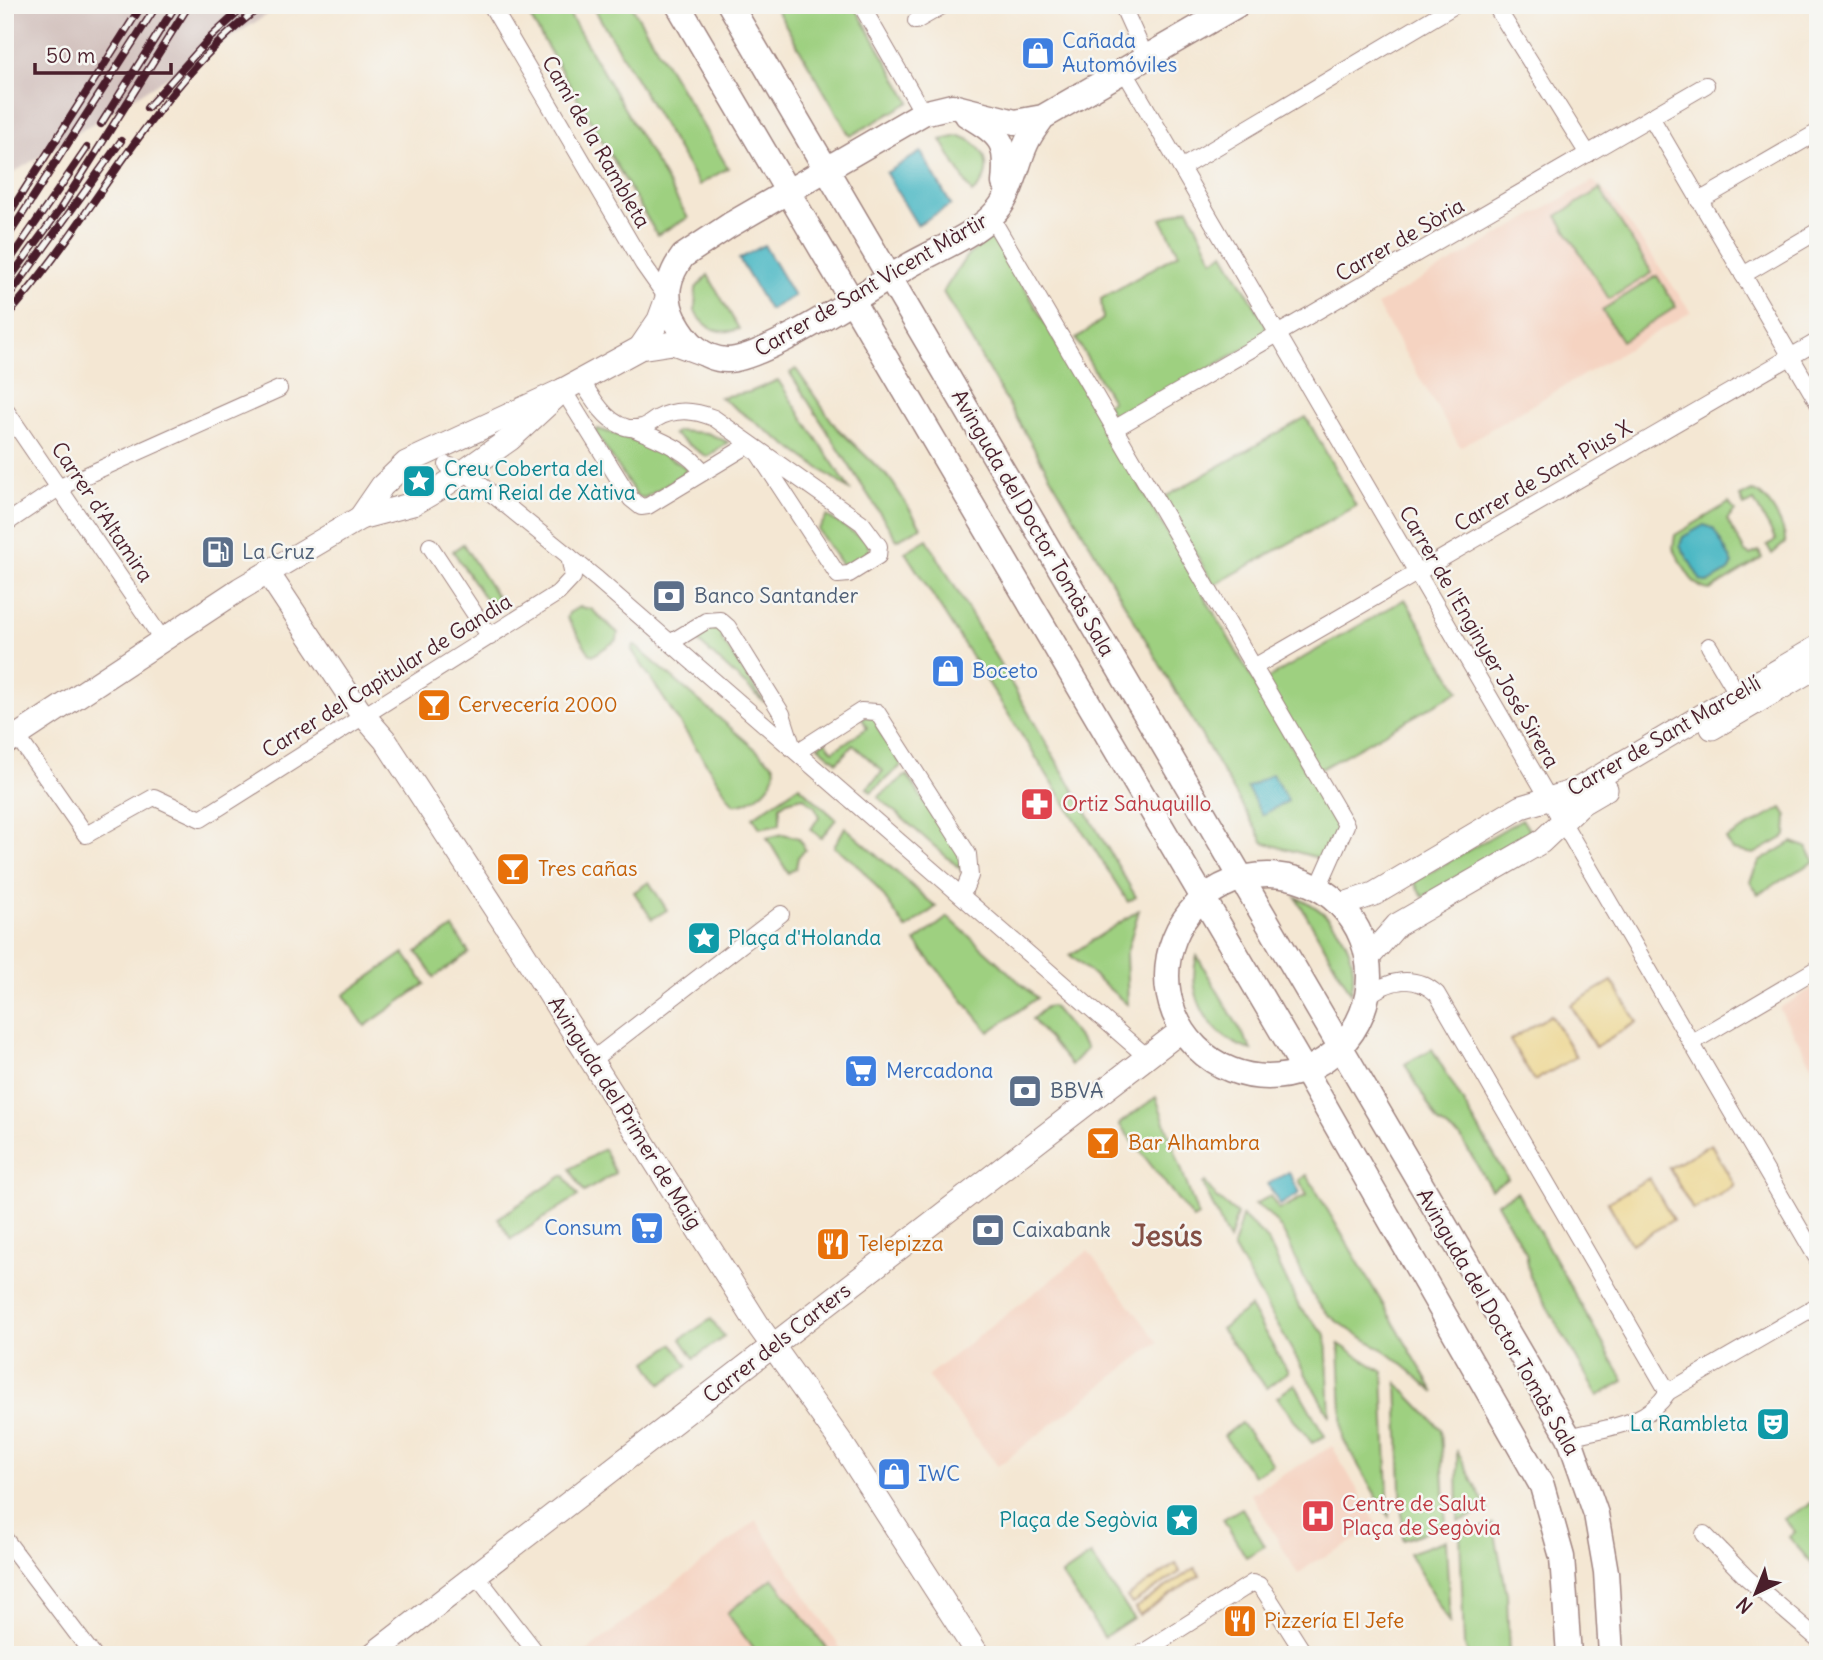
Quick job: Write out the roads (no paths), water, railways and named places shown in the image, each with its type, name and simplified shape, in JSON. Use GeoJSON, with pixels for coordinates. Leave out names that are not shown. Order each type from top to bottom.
{"type":"FeatureCollection","features":[{"type":"Feature","properties":{"kind":"main road","name":"Avinguda del Doctor Tomàs Sala"},"geometry":{"type":"LineString","coordinates":[[678,5],[1306,1071],[1542,1486],[1562,1557],[1569,1655]]}},
{"type":"Feature","properties":{"kind":"main road","name":"Avinguda del Doctor Tomàs Sala"},"geometry":{"type":"LineString","coordinates":[[730,5],[1339,1049],[1569,1437],[1596,1514],[1606,1572],[1611,1655]]}},
{"type":"Feature","properties":{"kind":"main road","name":"Carrer de Sant Vicent Màrtir"},"geometry":{"type":"LineString","coordinates":[[667,298],[674,269],[683,256],[825,168],[923,113],[952,106],[1015,122],[1043,117],[1237,5]]}},
{"type":"Feature","properties":{"kind":"main road","name":"Carrer de Sant Vicent Màrtir"},"geometry":{"type":"LineString","coordinates":[[952,106],[987,127],[1001,140],[1007,155],[1004,183],[993,215]]}},
{"type":"Feature","properties":{"kind":"main road","name":"Carrer de Sant Vicent Màrtir"},"geometry":{"type":"LineString","coordinates":[[706,355],[728,360],[743,357],[852,300],[993,215],[1005,201],[1027,141],[1043,117]]}},
{"type":"Feature","properties":{"kind":"main road"},"geometry":{"type":"LineString","coordinates":[[667,298],[681,330],[694,347],[706,355]]}},
{"type":"Feature","properties":{"kind":"main road"},"geometry":{"type":"LineString","coordinates":[[1273,874],[1304,881],[1318,888],[1341,905],[1359,930],[1368,958],[1367,998],[1361,1018],[1339,1049],[1306,1071],[1260,1078],[1230,1071],[1195,1047],[1171,1009],[1167,964],[1181,921],[1202,898],[1239,878],[1273,874]]}},
{"type":"Feature","properties":{"kind":"street","name":"Camí de la Rambleta"},"geometry":{"type":"LineString","coordinates":[[491,5],[643,264],[667,298]]}},
{"type":"Feature","properties":{"kind":"street"},"geometry":{"type":"LineString","coordinates":[[861,5],[923,113]]}},
{"type":"Feature","properties":{"kind":"street"},"geometry":{"type":"LineString","coordinates":[[916,21],[944,5]]}},
{"type":"Feature","properties":{"kind":"street"},"geometry":{"type":"LineString","coordinates":[[1122,5],[1146,58]]}},
{"type":"Feature","properties":{"kind":"street"},"geometry":{"type":"LineString","coordinates":[[1181,167],[1455,5]]}},
{"type":"Feature","properties":{"kind":"street"},"geometry":{"type":"LineString","coordinates":[[1495,5],[1588,154]]}},
{"type":"Feature","properties":{"kind":"street","name":"Carrer de l'Enginyer José Sirera"},"geometry":{"type":"LineString","coordinates":[[1125,72],[1818,1260]]}},
{"type":"Feature","properties":{"kind":"street","name":"Carrer de Sòria"},"geometry":{"type":"LineString","coordinates":[[1114,429],[1706,85]]}},
{"type":"Feature","properties":{"kind":"street"},"geometry":{"type":"LineString","coordinates":[[1651,117],[1818,403]]}},
{"type":"Feature","properties":{"kind":"street"},"geometry":{"type":"LineString","coordinates":[[1699,201],[1818,132]]}},
{"type":"Feature","properties":{"kind":"street"},"geometry":{"type":"LineString","coordinates":[[993,215],[1114,429],[1346,825],[1318,888]]}},
{"type":"Feature","properties":{"kind":"street"},"geometry":{"type":"LineString","coordinates":[[1743,275],[1818,231]]}},
{"type":"Feature","properties":{"kind":"street","name":"Carrer de Sant Vicent Màrtir"},"geometry":{"type":"LineString","coordinates":[[640,348],[659,320],[667,298]]}},
{"type":"Feature","properties":{"kind":"street","name":"Carrer de Sant Pius X"},"geometry":{"type":"LineString","coordinates":[[1254,667],[1818,341]]}},
{"type":"Feature","properties":{"kind":"street","name":"Carrer de Sant Vicent Màrtir"},"geometry":{"type":"LineString","coordinates":[[360,518],[393,474],[420,456],[572,385],[640,348],[659,342],[673,343],[706,355]]}},
{"type":"Feature","properties":{"kind":"street","name":"Carrer de Sant Vicent Màrtir"},"geometry":{"type":"LineString","coordinates":[[9,741],[162,639],[360,518],[413,504],[451,475],[528,424],[572,385]]}},
{"type":"Feature","properties":{"kind":"street"},"geometry":{"type":"LineString","coordinates":[[572,385],[636,504],[648,506],[743,446],[754,448],[838,575],[849,574],[878,556],[879,546],[862,523],[713,418],[693,412],[671,412],[640,428],[633,428]]}},
{"type":"Feature","properties":{"kind":"street"},"geometry":{"type":"LineString","coordinates":[[572,385],[604,414],[675,448],[696,462],[703,472]]}},
{"type":"Feature","properties":{"kind":"street"},"geometry":{"type":"LineString","coordinates":[[5,524],[60,487],[279,389]]}},
{"type":"Feature","properties":{"kind":"street","name":"Carrer d'Altamira"},"geometry":{"type":"LineString","coordinates":[[5,409],[162,639]]}},
{"type":"Feature","properties":{"kind":"street"},"geometry":{"type":"LineString","coordinates":[[420,456],[436,457],[451,475],[569,556],[1147,1057]]}},
{"type":"Feature","properties":{"kind":"street"},"geometry":{"type":"LineString","coordinates":[[393,474],[388,484],[390,497],[403,504],[413,504]]}},
{"type":"Feature","properties":{"kind":"street"},"geometry":{"type":"LineString","coordinates":[[430,546],[490,637]]}},
{"type":"Feature","properties":{"kind":"street","name":"Carrer del Capitular de Gandia"},"geometry":{"type":"LineString","coordinates":[[9,741],[86,835],[154,797],[201,819],[490,637],[569,584],[573,578],[569,556]]}},
{"type":"Feature","properties":{"kind":"street","name":"Avinguda del Primer de Maig"},"geometry":{"type":"LineString","coordinates":[[268,573],[365,716],[385,740],[592,1060],[760,1328],[775,1345],[978,1655]]}},
{"type":"Feature","properties":{"kind":"street"},"geometry":{"type":"LineString","coordinates":[[670,643],[706,621],[720,620],[728,627],[782,714],[795,750]]}},
{"type":"Feature","properties":{"kind":"street"},"geometry":{"type":"LineString","coordinates":[[1710,646],[1742,701]]}},
{"type":"Feature","properties":{"kind":"street","name":"Carrer de Sant Marcel·lí"},"geometry":{"type":"LineString","coordinates":[[1368,958],[1397,925],[1541,842],[1582,803],[1742,701],[1818,647]]}},
{"type":"Feature","properties":{"kind":"street","name":"Carrer de Sant Marcel·lí"},"geometry":{"type":"LineString","coordinates":[[1341,905],[1374,894],[1398,881],[1521,807],[1575,791],[1742,701],[1818,666]]}},
{"type":"Feature","properties":{"kind":"street"},"geometry":{"type":"LineString","coordinates":[[795,750],[861,711],[877,712],[968,854],[970,876],[962,895]]}},
{"type":"Feature","properties":{"kind":"street"},"geometry":{"type":"LineString","coordinates":[[1398,881],[1394,892],[1396,902],[1401,908],[1416,914]]}},
{"type":"Feature","properties":{"kind":"street"},"geometry":{"type":"LineString","coordinates":[[592,1060],[780,914]]}},
{"type":"Feature","properties":{"kind":"street"},"geometry":{"type":"LineString","coordinates":[[1691,1043],[1818,968]]}},
{"type":"Feature","properties":{"kind":"street"},"geometry":{"type":"LineString","coordinates":[[1367,998],[1382,985],[1394,981],[1422,985],[1437,994],[1668,1392]]}},
{"type":"Feature","properties":{"kind":"street","name":"Carrer dels Carters"},"geometry":{"type":"LineString","coordinates":[[386,1651],[476,1575],[1182,1030]]}},
{"type":"Feature","properties":{"kind":"street"},"geometry":{"type":"LineString","coordinates":[[1569,1437],[1635,1421],[1655,1409],[1668,1392],[1818,1305]]}},
{"type":"Feature","properties":{"kind":"street"},"geometry":{"type":"LineString","coordinates":[[1704,1534],[1747,1578],[1818,1639]]}},
{"type":"Feature","properties":{"kind":"street"},"geometry":{"type":"LineString","coordinates":[[5,1539],[91,1654]]}},
{"type":"Feature","properties":{"kind":"street"},"geometry":{"type":"LineString","coordinates":[[476,1575],[538,1655]]}},
{"type":"Feature","properties":{"kind":"street"},"geometry":{"type":"LineString","coordinates":[[1139,1655],[1246,1585],[1259,1585],[1305,1655]]}},
{"type":"Feature","properties":{"kind":"water"},"geometry":{"type":"Polygon","coordinates":[[[921,152],[951,205],[917,225],[886,173],[921,152]]]}},
{"type":"Feature","properties":{"kind":"water"},"geometry":{"type":"Polygon","coordinates":[[[764,245],[794,296],[769,310],[739,259],[764,245]]]}},
{"type":"Feature","properties":{"kind":"water"},"geometry":{"type":"Polygon","coordinates":[[[1704,525],[1713,528],[1733,563],[1730,570],[1708,583],[1701,581],[1680,545],[1683,537],[1704,525]]]}},
{"type":"Feature","properties":{"kind":"water"},"geometry":{"type":"Polygon","coordinates":[[[1272,774],[1288,801],[1262,815],[1247,788],[1272,774]]]}},
{"type":"Feature","properties":{"kind":"water"},"geometry":{"type":"Polygon","coordinates":[[[1289,1172],[1300,1193],[1280,1205],[1268,1184],[1289,1172]]]}},
{"type":"Feature","properties":{"kind":"railway"},"geometry":{"type":"LineString","coordinates":[[5,220],[142,5]]}},
{"type":"Feature","properties":{"kind":"railway"},"geometry":{"type":"LineString","coordinates":[[5,241],[157,5]]}},
{"type":"Feature","properties":{"kind":"railway"},"geometry":{"type":"LineString","coordinates":[[101,124],[176,5]]}},
{"type":"Feature","properties":{"kind":"railway"},"geometry":{"type":"LineString","coordinates":[[5,285],[59,211],[189,5]]}},
{"type":"Feature","properties":{"kind":"railway"},"geometry":{"type":"LineString","coordinates":[[147,108],[210,38],[246,5]]}},
{"type":"Feature","properties":{"kind":"railway"},"geometry":{"type":"LineString","coordinates":[[5,318],[38,279],[156,114],[188,75],[223,38],[263,5]]}},
{"type":"Feature","properties":{"kind":"railway"},"geometry":{"type":"LineString","coordinates":[[5,302],[121,141]]}},
{"type":"Feature","properties":{"kind":"railway"},"geometry":{"type":"LineString","coordinates":[[5,267],[87,148]]}},
{"type":"Feature","properties":{"kind":"place","name":"Cañada Automóviles"},"geometry":{"type":"Point","coordinates":[1038,53]}},
{"type":"Feature","properties":{"kind":"place","name":"Creu Coberta del Camí Reial de Xàtiva"},"geometry":{"type":"Point","coordinates":[419,481]}},
{"type":"Feature","properties":{"kind":"place","name":"La Cruz"},"geometry":{"type":"Point","coordinates":[218,552]}},
{"type":"Feature","properties":{"kind":"place","name":"Banco Santander"},"geometry":{"type":"Point","coordinates":[669,596]}},
{"type":"Feature","properties":{"kind":"place","name":"Boceto"},"geometry":{"type":"Point","coordinates":[948,671]}},
{"type":"Feature","properties":{"kind":"place","name":"Cervecería 2000"},"geometry":{"type":"Point","coordinates":[434,705]}},
{"type":"Feature","properties":{"kind":"place","name":"Ortiz Sahuquillo"},"geometry":{"type":"Point","coordinates":[1037,804]}},
{"type":"Feature","properties":{"kind":"place","name":"Tres cañas"},"geometry":{"type":"Point","coordinates":[513,869]}},
{"type":"Feature","properties":{"kind":"place","name":"Plaça d'Holanda"},"geometry":{"type":"Point","coordinates":[704,938]}},
{"type":"Feature","properties":{"kind":"place","name":"Mercadona"},"geometry":{"type":"Point","coordinates":[861,1071]}},
{"type":"Feature","properties":{"kind":"place","name":"BBVA"},"geometry":{"type":"Point","coordinates":[1025,1091]}},
{"type":"Feature","properties":{"kind":"place","name":"Bar Alhambra"},"geometry":{"type":"Point","coordinates":[1103,1143]}},
{"type":"Feature","properties":{"kind":"place","name":"Consum"},"geometry":{"type":"Point","coordinates":[647,1228]}},
{"type":"Feature","properties":{"kind":"place","name":"Caixabank"},"geometry":{"type":"Point","coordinates":[988,1230]}},
{"type":"Feature","properties":{"kind":"place","name":"Telepizza"},"geometry":{"type":"Point","coordinates":[833,1244]}},
{"type":"Feature","properties":{"kind":"place","name":"La Rambleta"},"geometry":{"type":"Point","coordinates":[1773,1424]}},
{"type":"Feature","properties":{"kind":"place","name":"IWC"},"geometry":{"type":"Point","coordinates":[894,1474]}},
{"type":"Feature","properties":{"kind":"place","name":"Centre de Salut Plaça de Segòvia"},"geometry":{"type":"Point","coordinates":[1318,1516]}},
{"type":"Feature","properties":{"kind":"place","name":"Plaça de Segòvia"},"geometry":{"type":"Point","coordinates":[1182,1520]}},
{"type":"Feature","properties":{"kind":"place","name":"Pizzería El Jefe"},"geometry":{"type":"Point","coordinates":[1240,1621]}},
{"type":"Feature","properties":{"kind":"district","name":"Jesús"},"geometry":{"type":"Point","coordinates":[1167,1236]}}]}
